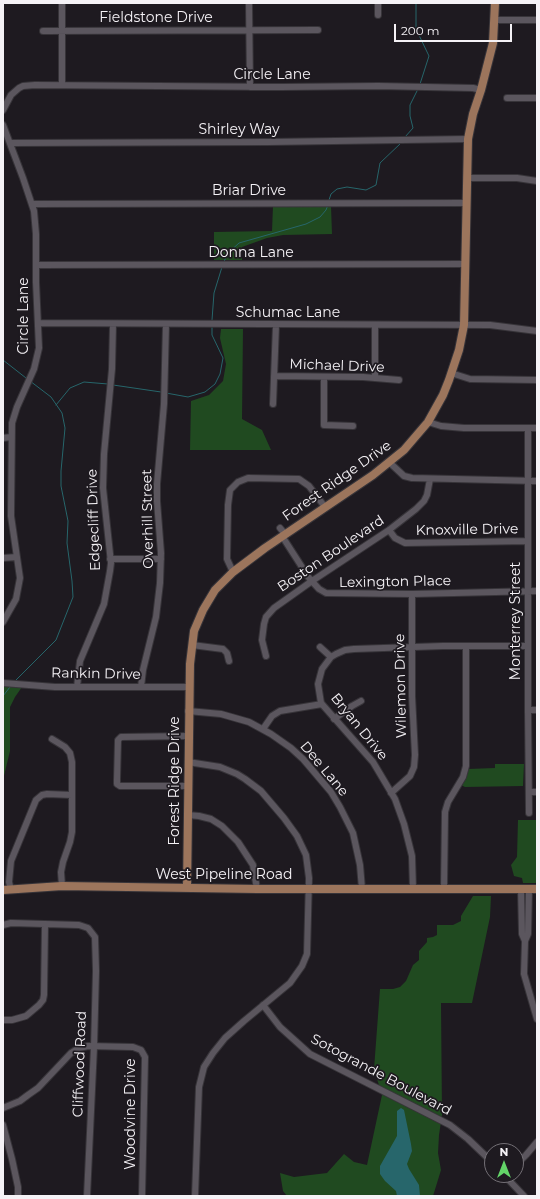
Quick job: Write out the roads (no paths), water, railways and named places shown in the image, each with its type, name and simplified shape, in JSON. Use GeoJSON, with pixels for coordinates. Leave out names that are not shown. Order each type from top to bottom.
{"type":"FeatureCollection","features":[{"type":"Feature","properties":{"kind":"main road","name":"Forest Ridge Drive"},"geometry":{"type":"LineString","coordinates":[[187,888],[188,687],[194,631],[203,610],[215,590],[233,572],[282,533],[325,507],[390,462],[413,440],[428,422],[443,395],[451,373],[459,350],[464,325],[468,139],[473,114],[491,57],[494,42],[495,3]]}},
{"type":"Feature","properties":{"kind":"main road","name":"West Pipeline Road"},"geometry":{"type":"LineString","coordinates":[[7,890],[62,886],[257,889],[529,888]]}},
{"type":"Feature","properties":{"kind":"street"},"geometry":{"type":"LineString","coordinates":[[62,3],[62,85]]}},
{"type":"Feature","properties":{"kind":"street"},"geometry":{"type":"LineString","coordinates":[[250,3],[250,87]]}},
{"type":"Feature","properties":{"kind":"street"},"geometry":{"type":"LineString","coordinates":[[378,3],[378,15]]}},
{"type":"Feature","properties":{"kind":"street"},"geometry":{"type":"LineString","coordinates":[[495,20],[537,20]]}},
{"type":"Feature","properties":{"kind":"street","name":"Fieldstone Drive"},"geometry":{"type":"LineString","coordinates":[[43,31],[318,30]]}},
{"type":"Feature","properties":{"kind":"street","name":"Circle Lane"},"geometry":{"type":"LineString","coordinates":[[3,110],[12,95],[24,86],[419,87],[473,88],[481,90]]}},
{"type":"Feature","properties":{"kind":"street"},"geometry":{"type":"LineString","coordinates":[[507,98],[537,98]]}},
{"type":"Feature","properties":{"kind":"street","name":"Circle Lane"},"geometry":{"type":"LineString","coordinates":[[3,125],[24,178],[35,219],[38,323],[38,356],[28,384],[14,415],[12,437],[12,526],[20,578],[18,592],[13,606],[3,622]]}},
{"type":"Feature","properties":{"kind":"street","name":"Shirley Way"},"geometry":{"type":"LineString","coordinates":[[10,143],[468,139]]}},
{"type":"Feature","properties":{"kind":"street"},"geometry":{"type":"LineString","coordinates":[[467,178],[517,178],[537,181]]}},
{"type":"Feature","properties":{"kind":"street","name":"Briar Drive"},"geometry":{"type":"LineString","coordinates":[[32,204],[467,203]]}},
{"type":"Feature","properties":{"kind":"street","name":"Donna Lane"},"geometry":{"type":"LineString","coordinates":[[36,265],[466,264]]}},
{"type":"Feature","properties":{"kind":"street","name":"Schumac Lane"},"geometry":{"type":"LineString","coordinates":[[38,323],[212,325],[490,325],[537,331]]}},
{"type":"Feature","properties":{"kind":"street","name":"Edgecliff Drive"},"geometry":{"type":"LineString","coordinates":[[77,687],[80,661],[104,604],[110,571],[103,488],[104,454],[111,385],[112,324]]}},
{"type":"Feature","properties":{"kind":"street","name":"Overhill Street"},"geometry":{"type":"LineString","coordinates":[[141,687],[143,670],[156,617],[160,583],[161,559],[157,484],[165,393],[166,324]]}},
{"type":"Feature","properties":{"kind":"street"},"geometry":{"type":"LineString","coordinates":[[375,324],[375,378]]}},
{"type":"Feature","properties":{"kind":"street"},"geometry":{"type":"LineString","coordinates":[[273,404],[276,325]]}},
{"type":"Feature","properties":{"kind":"street"},"geometry":{"type":"LineString","coordinates":[[451,373],[470,379],[537,380]]}},
{"type":"Feature","properties":{"kind":"street","name":"Michael Drive"},"geometry":{"type":"LineString","coordinates":[[274,376],[324,376],[399,380]]}},
{"type":"Feature","properties":{"kind":"street"},"geometry":{"type":"LineString","coordinates":[[324,376],[324,425],[353,426]]}},
{"type":"Feature","properties":{"kind":"street"},"geometry":{"type":"LineString","coordinates":[[428,422],[441,426],[464,428],[537,428]]}},
{"type":"Feature","properties":{"kind":"street","name":"Monterrey Street"},"geometry":{"type":"LineString","coordinates":[[528,428],[529,813]]}},
{"type":"Feature","properties":{"kind":"street"},"geometry":{"type":"LineString","coordinates":[[3,438],[12,437]]}},
{"type":"Feature","properties":{"kind":"street"},"geometry":{"type":"LineString","coordinates":[[390,462],[404,476],[412,478],[537,480]]}},
{"type":"Feature","properties":{"kind":"street"},"geometry":{"type":"LineString","coordinates":[[233,572],[227,559],[228,504],[230,490],[238,482],[248,478],[299,479],[309,486],[325,507]]}},
{"type":"Feature","properties":{"kind":"street","name":"Boston Boulevard"},"geometry":{"type":"LineString","coordinates":[[266,656],[262,640],[263,631],[266,617],[274,608],[388,530],[416,509],[424,501],[429,490],[430,479]]}},
{"type":"Feature","properties":{"kind":"street"},"geometry":{"type":"LineString","coordinates":[[3,497],[11,498]]}},
{"type":"Feature","properties":{"kind":"street","name":"Knoxville Drive"},"geometry":{"type":"LineString","coordinates":[[388,530],[395,538],[405,543],[528,541]]}},
{"type":"Feature","properties":{"kind":"street","name":"Lexington Place"},"geometry":{"type":"LineString","coordinates":[[282,533],[312,581],[322,592],[332,594],[412,594],[537,591]]}},
{"type":"Feature","properties":{"kind":"street"},"geometry":{"type":"LineString","coordinates":[[3,558],[17,557]]}},
{"type":"Feature","properties":{"kind":"street"},"geometry":{"type":"LineString","coordinates":[[110,559],[161,559]]}},
{"type":"Feature","properties":{"kind":"street","name":"Wilemon Drive"},"geometry":{"type":"LineString","coordinates":[[392,792],[410,776],[414,767],[412,594]]}},
{"type":"Feature","properties":{"kind":"street"},"geometry":{"type":"LineString","coordinates":[[192,645],[223,649],[227,652],[229,661]]}},
{"type":"Feature","properties":{"kind":"street"},"geometry":{"type":"LineString","coordinates":[[320,647],[331,657],[345,650],[412,646],[528,646]]}},
{"type":"Feature","properties":{"kind":"street"},"geometry":{"type":"LineString","coordinates":[[444,889],[445,812],[448,802],[463,777],[466,766],[466,646]]}},
{"type":"Feature","properties":{"kind":"street","name":"Bryan Drive"},"geometry":{"type":"LineString","coordinates":[[331,657],[322,669],[319,679],[319,693],[322,704],[373,762],[392,792],[408,835],[412,856],[412,889]]}},
{"type":"Feature","properties":{"kind":"street","name":"Rankin Drive"},"geometry":{"type":"LineString","coordinates":[[5,683],[77,687],[188,687]]}},
{"type":"Feature","properties":{"kind":"street"},"geometry":{"type":"LineString","coordinates":[[334,719],[360,701]]}},
{"type":"Feature","properties":{"kind":"street"},"geometry":{"type":"LineString","coordinates":[[263,729],[272,716],[280,711],[322,704]]}},
{"type":"Feature","properties":{"kind":"street"},"geometry":{"type":"LineString","coordinates":[[528,710],[537,710]]}},
{"type":"Feature","properties":{"kind":"street","name":"Dee Lane"},"geometry":{"type":"LineString","coordinates":[[188,711],[208,712],[230,716],[249,722],[263,729],[291,748],[303,759],[331,792],[353,833],[360,865],[362,889]]}},
{"type":"Feature","properties":{"kind":"street"},"geometry":{"type":"LineString","coordinates":[[188,736],[121,737],[118,740],[117,784],[120,786],[188,786]]}},
{"type":"Feature","properties":{"kind":"street"},"geometry":{"type":"LineString","coordinates":[[52,739],[65,747],[71,756],[72,832],[63,862],[62,886]]}},
{"type":"Feature","properties":{"kind":"street"},"geometry":{"type":"LineString","coordinates":[[188,762],[220,767],[238,774],[252,784],[271,802],[293,830],[304,848],[308,866],[307,954],[304,962],[290,983],[225,1038],[204,1067],[198,1095],[195,1196]]}},
{"type":"Feature","properties":{"kind":"street"},"geometry":{"type":"LineString","coordinates":[[529,790],[531,792],[537,792]]}},
{"type":"Feature","properties":{"kind":"street"},"geometry":{"type":"LineString","coordinates":[[7,890],[12,861],[36,800],[42,795],[47,794],[72,794]]}},
{"type":"Feature","properties":{"kind":"street"},"geometry":{"type":"LineString","coordinates":[[188,815],[210,819],[222,826],[238,842],[253,865],[257,889]]}},
{"type":"Feature","properties":{"kind":"street"},"geometry":{"type":"LineString","coordinates":[[529,888],[528,934],[525,941],[524,974],[537,1019]]}},
{"type":"Feature","properties":{"kind":"street"},"geometry":{"type":"LineString","coordinates":[[3,925],[11,923],[45,924],[44,995],[42,1000],[39,1006],[26,1016],[12,1020],[3,1020]]}},
{"type":"Feature","properties":{"kind":"street","name":"Cliffwood Road"},"geometry":{"type":"LineString","coordinates":[[45,924],[84,926],[88,928],[95,938],[94,1046],[87,1196]]}},
{"type":"Feature","properties":{"kind":"street","name":"Sotogrande Boulevard"},"geometry":{"type":"LineString","coordinates":[[263,1006],[280,1027],[310,1054],[440,1120],[459,1132],[484,1155]]}},
{"type":"Feature","properties":{"kind":"street","name":"Woodvine Drive"},"geometry":{"type":"LineString","coordinates":[[3,1108],[28,1096],[38,1088],[71,1053],[83,1047],[133,1047],[141,1050],[145,1057],[142,1196]]}},
{"type":"Feature","properties":{"kind":"street"},"geometry":{"type":"LineString","coordinates":[[3,1124],[18,1187],[18,1196]]}},
{"type":"Feature","properties":{"kind":"street"},"geometry":{"type":"LineString","coordinates":[[524,1157],[537,1142]]}},
{"type":"Feature","properties":{"kind":"street"},"geometry":{"type":"LineString","coordinates":[[512,1183],[524,1196]]}},
{"type":"Feature","properties":{"kind":"water"},"geometry":{"type":"Polygon","coordinates":[[[401,1108],[404,1110],[412,1151],[407,1164],[419,1185],[420,1196],[397,1196],[396,1191],[380,1174],[380,1166],[397,1136],[397,1111],[401,1108]]]}},
{"type":"Feature","properties":{"kind":"waterway"},"geometry":{"type":"LineString","coordinates":[[416,3],[416,29],[429,56],[420,84]]}},
{"type":"Feature","properties":{"kind":"waterway"},"geometry":{"type":"LineString","coordinates":[[405,137],[413,128],[410,116],[410,105],[418,89]]}},
{"type":"Feature","properties":{"kind":"waterway"},"geometry":{"type":"LineString","coordinates":[[329,200],[331,194],[337,189],[347,187],[366,190],[376,185],[380,163],[401,143]]}},
{"type":"Feature","properties":{"kind":"waterway"},"geometry":{"type":"LineString","coordinates":[[224,262],[227,254],[239,243],[306,224],[320,217],[328,205]]}},
{"type":"Feature","properties":{"kind":"waterway"},"geometry":{"type":"LineString","coordinates":[[212,320],[214,293],[222,267]]}},
{"type":"Feature","properties":{"kind":"waterway"},"geometry":{"type":"LineString","coordinates":[[166,393],[188,397],[205,392],[215,384],[220,374],[223,358],[212,335],[212,326]]}},
{"type":"Feature","properties":{"kind":"waterway"},"geometry":{"type":"LineString","coordinates":[[3,360],[26,378]]}},
{"type":"Feature","properties":{"kind":"waterway"},"geometry":{"type":"LineString","coordinates":[[15,681],[56,640],[73,597],[67,543],[68,521],[61,486],[65,428],[62,413],[51,397],[30,381]]}},
{"type":"Feature","properties":{"kind":"waterway"},"geometry":{"type":"LineString","coordinates":[[56,405],[70,388],[84,382],[108,384]]}},
{"type":"Feature","properties":{"kind":"waterway"},"geometry":{"type":"LineString","coordinates":[[113,385],[161,392]]}},
{"type":"Feature","properties":{"kind":"waterway"},"geometry":{"type":"LineString","coordinates":[[3,696],[10,687]]}}]}
